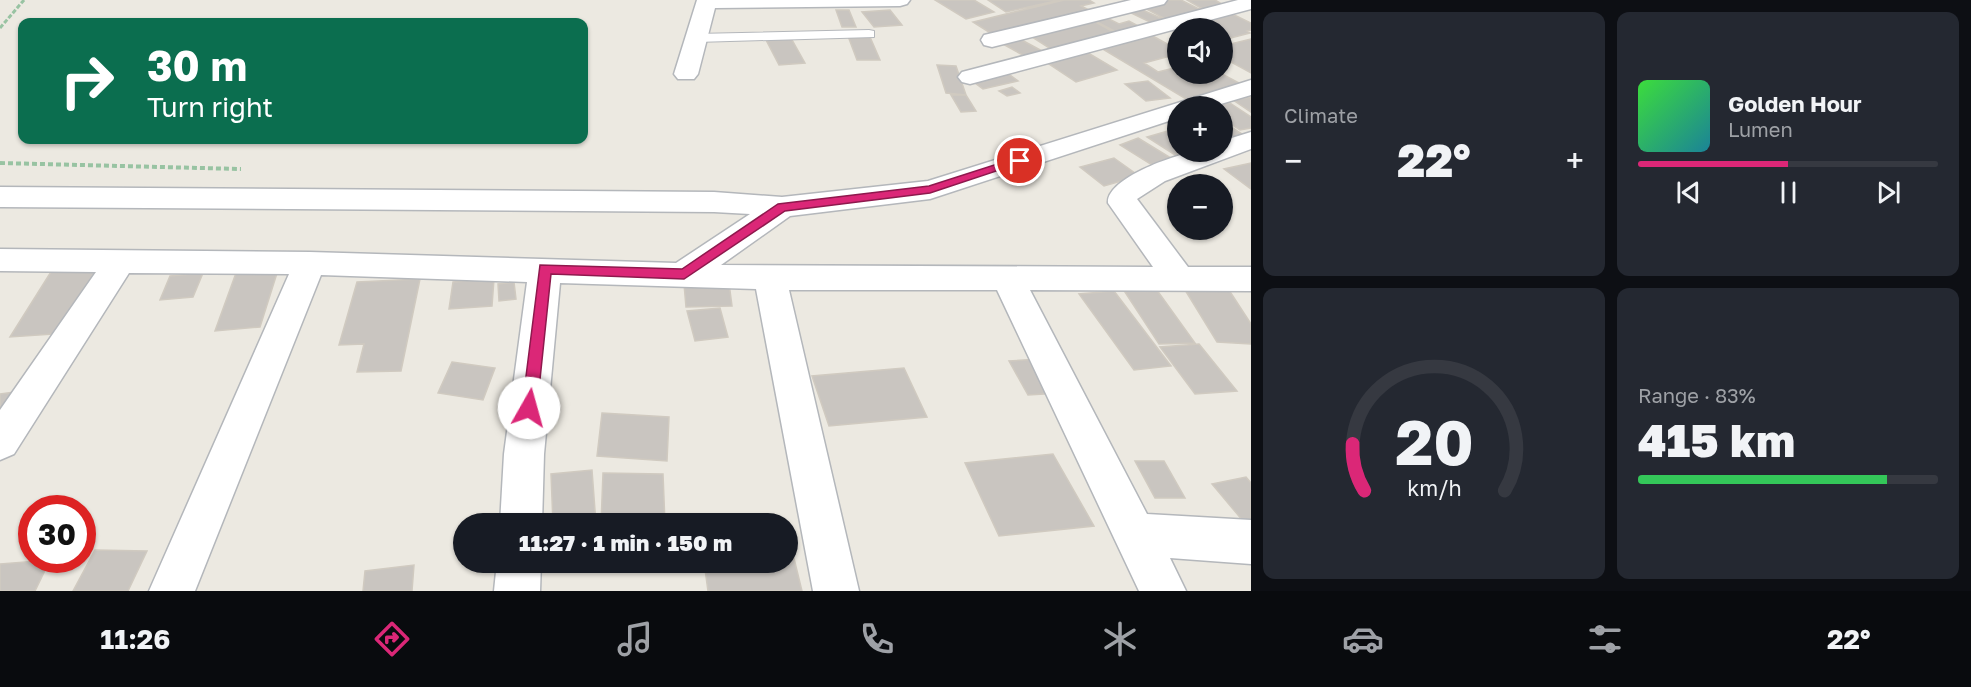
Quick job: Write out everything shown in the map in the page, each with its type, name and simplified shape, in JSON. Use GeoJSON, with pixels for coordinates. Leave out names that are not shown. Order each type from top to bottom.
{"type":"FeatureCollection","features":[{"type":"Feature","properties":{"kind":"street"},"geometry":{"type":"LineString","coordinates":[[686,74],[707,1],[900,0]]}},
{"type":"Feature","properties":{"kind":"street"},"geometry":{"type":"LineString","coordinates":[[1092,0],[1167,40]]}},
{"type":"Feature","properties":{"kind":"street"},"geometry":{"type":"LineString","coordinates":[[992,40],[1157,0]]}},
{"type":"Feature","properties":{"kind":"street"},"geometry":{"type":"LineString","coordinates":[[970,77],[1251,3]]}},
{"type":"Feature","properties":{"kind":"street"},"geometry":{"type":"LineString","coordinates":[[1233,75],[1251,85]]}},
{"type":"Feature","properties":{"kind":"street"},"geometry":{"type":"LineString","coordinates":[[1219,96],[1251,85]]}},
{"type":"Feature","properties":{"kind":"street"},"geometry":{"type":"LineString","coordinates":[[0,197],[714,202],[782,207],[930,190],[1167,114]]}},
{"type":"Feature","properties":{"kind":"street"},"geometry":{"type":"LineString","coordinates":[[1233,147],[1251,140]]}},
{"type":"Feature","properties":{"kind":"street"},"geometry":{"type":"LineString","coordinates":[[1179,279],[1123,202],[1122,196],[1130,189],[1193,162]]}},
{"type":"Feature","properties":{"kind":"street"},"geometry":{"type":"LineString","coordinates":[[684,274],[782,207]]}},
{"type":"Feature","properties":{"kind":"street"},"geometry":{"type":"LineString","coordinates":[[0,260],[119,263],[310,263],[770,278],[1251,279]]}},
{"type":"Feature","properties":{"kind":"street"},"geometry":{"type":"LineString","coordinates":[[0,442],[119,263]]}},
{"type":"Feature","properties":{"kind":"street"},"geometry":{"type":"LineString","coordinates":[[172,591],[310,263]]}},
{"type":"Feature","properties":{"kind":"street"},"geometry":{"type":"LineString","coordinates":[[521,513],[524,454],[545,269]]}},
{"type":"Feature","properties":{"kind":"street"},"geometry":{"type":"LineString","coordinates":[[770,278],[836,591]]}},
{"type":"Feature","properties":{"kind":"street"},"geometry":{"type":"LineString","coordinates":[[1008,280],[1163,591]]}},
{"type":"Feature","properties":{"kind":"street"},"geometry":{"type":"LineString","coordinates":[[1134,534],[1251,542]]}},
{"type":"Feature","properties":{"kind":"street"},"geometry":{"type":"LineString","coordinates":[[517,591],[518,573]]}},
{"type":"Feature","properties":{"kind":"lane"},"geometry":{"type":"LineString","coordinates":[[696,38],[869,34]]}},
{"type":"Feature","properties":{"kind":"path"},"geometry":{"type":"LineString","coordinates":[[0,28],[24,0]]}},
{"type":"Feature","properties":{"kind":"building"},"geometry":{"type":"Polygon","coordinates":[[[935,0],[974,0],[994,12],[966,19],[935,0]]]}},
{"type":"Feature","properties":{"kind":"building"},"geometry":{"type":"Polygon","coordinates":[[[988,0],[1060,0],[1006,12],[988,0]]]}},
{"type":"Feature","properties":{"kind":"building"},"geometry":{"type":"Polygon","coordinates":[[[1064,0],[1089,0],[1094,3],[1081,6],[1093,12],[995,36],[973,22],[1064,0]]]}},
{"type":"Feature","properties":{"kind":"building"},"geometry":{"type":"Polygon","coordinates":[[[1167,0],[1181,0],[1205,12],[1181,18],[1167,18],[1167,20],[1141,6],[1167,0]]]}},
{"type":"Feature","properties":{"kind":"building"},"geometry":{"type":"Polygon","coordinates":[[[1187,0],[1215,0],[1227,7],[1206,11],[1187,0]]]}},
{"type":"Feature","properties":{"kind":"building"},"geometry":{"type":"Polygon","coordinates":[[[1136,7],[1167,23],[1158,26],[1125,10],[1136,7]]]}},
{"type":"Feature","properties":{"kind":"building"},"geometry":{"type":"Polygon","coordinates":[[[836,10],[849,10],[856,27],[842,27],[836,10]]]}},
{"type":"Feature","properties":{"kind":"building"},"geometry":{"type":"Polygon","coordinates":[[[890,10],[902,25],[874,27],[862,12],[890,10]]]}},
{"type":"Feature","properties":{"kind":"building"},"geometry":{"type":"Polygon","coordinates":[[[1230,13],[1251,23],[1251,30],[1247,31],[1250,33],[1233,37],[1233,18],[1209,18],[1230,13]]]}},
{"type":"Feature","properties":{"kind":"building"},"geometry":{"type":"Polygon","coordinates":[[[1105,17],[1119,24],[1129,21],[1144,29],[1122,35],[1093,20],[1105,17]]]}},
{"type":"Feature","properties":{"kind":"building"},"geometry":{"type":"Polygon","coordinates":[[[1092,20],[1121,36],[1057,53],[1029,35],[1092,20]]]}},
{"type":"Feature","properties":{"kind":"building"},"geometry":{"type":"Polygon","coordinates":[[[1151,35],[1167,44],[1167,57],[1144,63],[1158,72],[1167,70],[1167,84],[1233,84],[1233,80],[1243,85],[1209,96],[1181,96],[1101,48],[1151,35]]]}},
{"type":"Feature","properties":{"kind":"building"},"geometry":{"type":"Polygon","coordinates":[[[848,36],[870,37],[880,60],[857,60],[848,36]]]}},
{"type":"Feature","properties":{"kind":"building"},"geometry":{"type":"Polygon","coordinates":[[[791,38],[805,63],[779,65],[766,40],[791,38]]]}},
{"type":"Feature","properties":{"kind":"building"},"geometry":{"type":"Polygon","coordinates":[[[1018,38],[1042,51],[1026,57],[1003,44],[1018,38]]]}},
{"type":"Feature","properties":{"kind":"building"},"geometry":{"type":"Polygon","coordinates":[[[1251,39],[1251,73],[1233,63],[1233,43],[1251,39]]]}},
{"type":"Feature","properties":{"kind":"building"},"geometry":{"type":"Polygon","coordinates":[[[1083,50],[1117,70],[1076,82],[1043,60],[1083,50]]]}},
{"type":"Feature","properties":{"kind":"building"},"geometry":{"type":"Polygon","coordinates":[[[937,65],[956,66],[966,95],[946,93],[937,65]]]}},
{"type":"Feature","properties":{"kind":"building"},"geometry":{"type":"Polygon","coordinates":[[[1006,72],[1018,81],[983,89],[971,80],[1006,72]]]}},
{"type":"Feature","properties":{"kind":"building"},"geometry":{"type":"Polygon","coordinates":[[[1148,81],[1167,96],[1167,98],[1146,101],[1125,84],[1148,81]]]}},
{"type":"Feature","properties":{"kind":"building"},"geometry":{"type":"Polygon","coordinates":[[[1012,87],[1020,93],[1007,96],[999,91],[1012,87]]]}},
{"type":"Feature","properties":{"kind":"building"},"geometry":{"type":"Polygon","coordinates":[[[951,95],[966,95],[976,111],[961,112],[951,95]]]}},
{"type":"Feature","properties":{"kind":"building"},"geometry":{"type":"Polygon","coordinates":[[[1251,97],[1251,112],[1233,100],[1251,97]]]}},
{"type":"Feature","properties":{"kind":"building"},"geometry":{"type":"Polygon","coordinates":[[[1233,105],[1251,117],[1251,128],[1240,130],[1233,125],[1233,105]]]}},
{"type":"Feature","properties":{"kind":"building"},"geometry":{"type":"Polygon","coordinates":[[[1233,128],[1248,138],[1233,141],[1233,128]]]}},
{"type":"Feature","properties":{"kind":"building"},"geometry":{"type":"Polygon","coordinates":[[[1167,131],[1167,150],[1147,137],[1167,131]]]}},
{"type":"Feature","properties":{"kind":"building"},"geometry":{"type":"Polygon","coordinates":[[[1138,138],[1167,156],[1167,159],[1152,165],[1120,145],[1138,138]]]}},
{"type":"Feature","properties":{"kind":"building"},"geometry":{"type":"Polygon","coordinates":[[[1114,158],[1139,176],[1104,186],[1080,167],[1114,158]]]}},
{"type":"Feature","properties":{"kind":"building"},"geometry":{"type":"Polygon","coordinates":[[[1251,163],[1251,189],[1233,174],[1224,169],[1251,163]]]}},
{"type":"Feature","properties":{"kind":"building"},"geometry":{"type":"Polygon","coordinates":[[[107,264],[68,333],[10,337],[54,267],[107,264]]]}},
{"type":"Feature","properties":{"kind":"building"},"geometry":{"type":"Polygon","coordinates":[[[278,270],[260,327],[215,331],[236,273],[278,270]]]}},
{"type":"Feature","properties":{"kind":"building"},"geometry":{"type":"Polygon","coordinates":[[[203,273],[193,297],[160,300],[170,276],[203,273]]]}},
{"type":"Feature","properties":{"kind":"building"},"geometry":{"type":"Polygon","coordinates":[[[420,279],[401,371],[357,372],[364,344],[339,345],[357,282],[420,279]]]}},
{"type":"Feature","properties":{"kind":"building"},"geometry":{"type":"Polygon","coordinates":[[[494,279],[492,306],[449,309],[453,282],[494,279]]]}},
{"type":"Feature","properties":{"kind":"building"},"geometry":{"type":"Polygon","coordinates":[[[514,282],[516,299],[499,301],[498,284],[514,282]]]}},
{"type":"Feature","properties":{"kind":"building"},"geometry":{"type":"Polygon","coordinates":[[[729,283],[732,306],[686,307],[684,284],[729,283]]]}},
{"type":"Feature","properties":{"kind":"building"},"geometry":{"type":"Polygon","coordinates":[[[1182,285],[1227,287],[1251,324],[1251,344],[1217,342],[1182,285]]]}},
{"type":"Feature","properties":{"kind":"building"},"geometry":{"type":"Polygon","coordinates":[[[1121,286],[1154,286],[1195,343],[1159,344],[1121,286]]]}},
{"type":"Feature","properties":{"kind":"building"},"geometry":{"type":"Polygon","coordinates":[[[1114,291],[1171,366],[1134,370],[1079,294],[1114,291]]]}},
{"type":"Feature","properties":{"kind":"building"},"geometry":{"type":"Polygon","coordinates":[[[720,308],[728,337],[695,341],[687,311],[720,308]]]}},
{"type":"Feature","properties":{"kind":"building"},"geometry":{"type":"Polygon","coordinates":[[[1199,344],[1237,391],[1195,394],[1160,347],[1199,344]]]}},
{"type":"Feature","properties":{"kind":"building"},"geometry":{"type":"Polygon","coordinates":[[[1039,359],[1060,393],[1028,395],[1009,361],[1039,359]]]}},
{"type":"Feature","properties":{"kind":"building"},"geometry":{"type":"Polygon","coordinates":[[[452,362],[495,368],[483,400],[438,393],[452,362]]]}},
{"type":"Feature","properties":{"kind":"building"},"geometry":{"type":"Polygon","coordinates":[[[904,368],[927,417],[829,426],[812,376],[904,368]]]}},
{"type":"Feature","properties":{"kind":"building"},"geometry":{"type":"Polygon","coordinates":[[[22,391],[0,426],[0,394],[22,391]]]}},
{"type":"Feature","properties":{"kind":"building"},"geometry":{"type":"Polygon","coordinates":[[[602,413],[669,417],[667,461],[597,456],[602,413]]]}},
{"type":"Feature","properties":{"kind":"building"},"geometry":{"type":"Polygon","coordinates":[[[1053,454],[1094,526],[999,536],[965,463],[1053,454]]]}},
{"type":"Feature","properties":{"kind":"building"},"geometry":{"type":"Polygon","coordinates":[[[1135,461],[1164,461],[1185,498],[1155,498],[1135,461]]]}},
{"type":"Feature","properties":{"kind":"building"},"geometry":{"type":"Polygon","coordinates":[[[592,470],[595,513],[553,513],[551,474],[592,470]]]}},
{"type":"Feature","properties":{"kind":"building"},"geometry":{"type":"Polygon","coordinates":[[[603,473],[663,474],[665,513],[601,513],[603,473]]]}},
{"type":"Feature","properties":{"kind":"building"},"geometry":{"type":"Polygon","coordinates":[[[1246,477],[1251,483],[1251,519],[1243,521],[1212,484],[1246,477]]]}},
{"type":"Feature","properties":{"kind":"building"},"geometry":{"type":"Polygon","coordinates":[[[96,550],[147,551],[128,591],[73,591],[83,573],[96,573],[96,550]]]}},
{"type":"Feature","properties":{"kind":"building"},"geometry":{"type":"Polygon","coordinates":[[[18,563],[18,573],[44,573],[35,591],[0,591],[0,564],[18,563]]]}},
{"type":"Feature","properties":{"kind":"building"},"geometry":{"type":"Polygon","coordinates":[[[414,565],[412,591],[363,591],[365,571],[414,565]]]}},
{"type":"Feature","properties":{"kind":"building"},"geometry":{"type":"Polygon","coordinates":[[[706,573],[798,573],[802,591],[708,591],[706,573]]]}},
{"type":"Feature","properties":{"kind":"route"},"geometry":{"type":"LineString","coordinates":[[529,408],[545,269],[684,274],[782,207],[930,190],[1020,161]]}}]}
